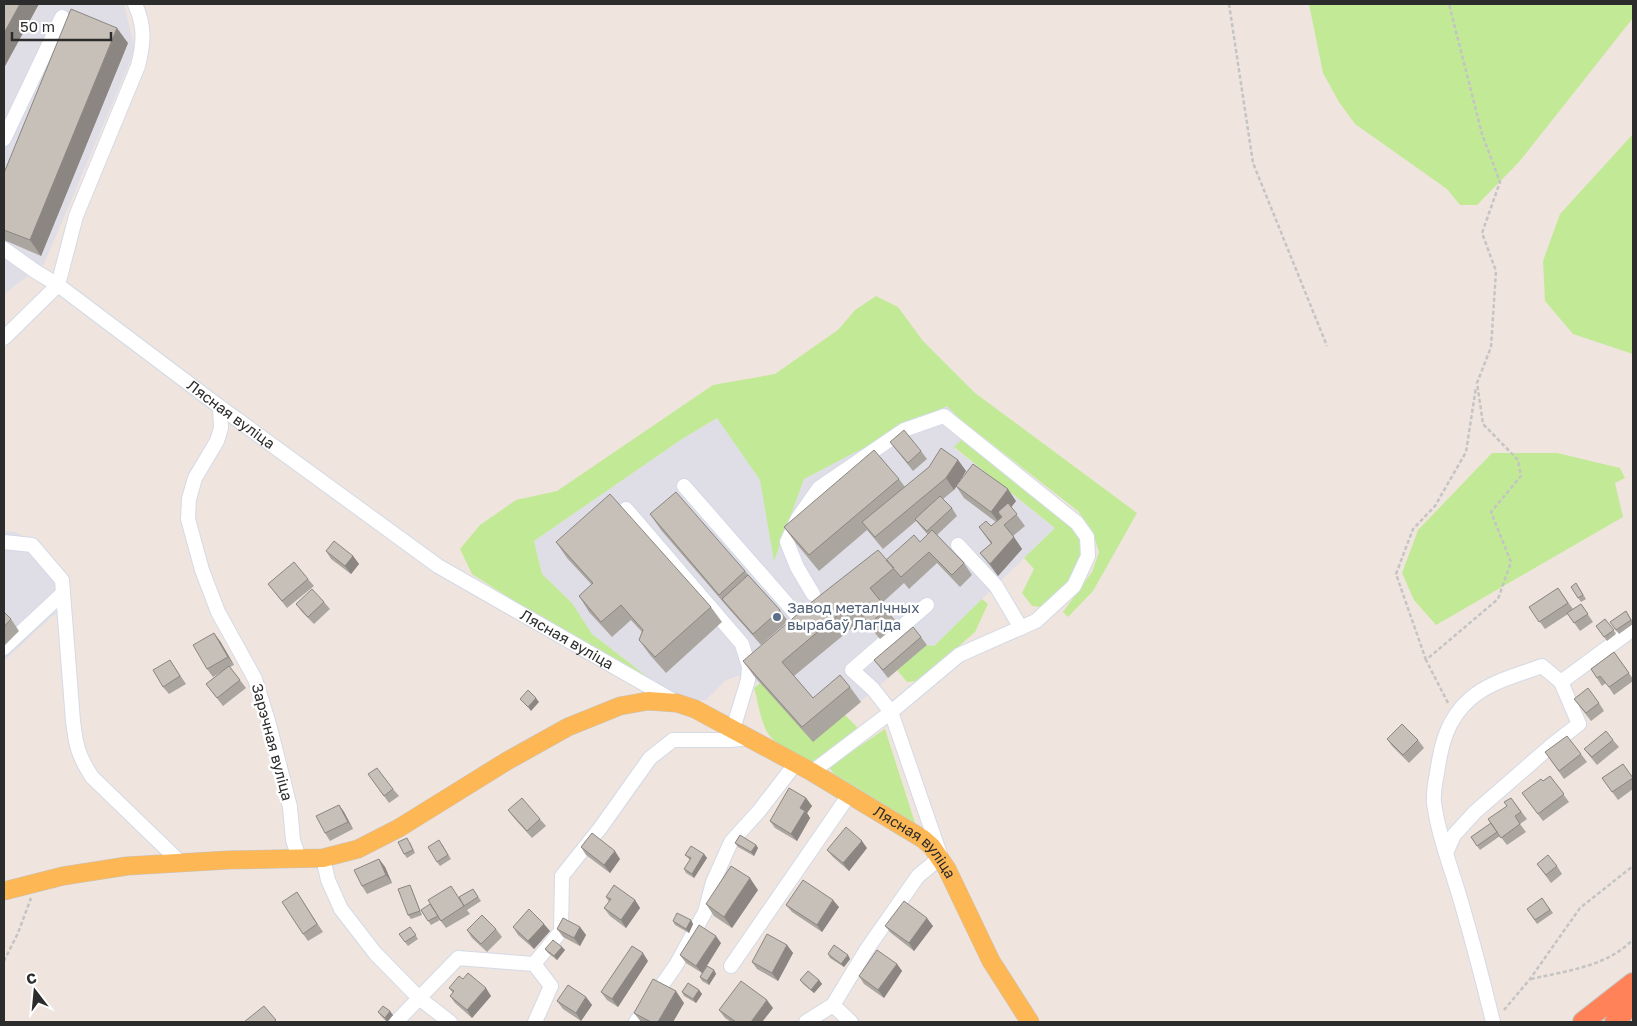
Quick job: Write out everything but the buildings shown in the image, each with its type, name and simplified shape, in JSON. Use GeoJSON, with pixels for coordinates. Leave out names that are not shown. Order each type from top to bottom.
{"type":"FeatureCollection","features":[{"type":"Feature","properties":{"kind":"highway"},"geometry":{"type":"LineString","coordinates":[[1582,1022],[1633,983]]}},
{"type":"Feature","properties":{"kind":"highway"},"geometry":{"type":"LineString","coordinates":[[1615,1022],[1633,1002]]}},
{"type":"Feature","properties":{"kind":"main road"},"geometry":{"type":"LineString","coordinates":[[4,891],[96,870],[151,863],[323,858],[358,849],[422,815],[507,761],[568,727],[632,703],[648,701],[677,703]]}},
{"type":"Feature","properties":{"kind":"main road","name":"Лясная вуліца"},"geometry":{"type":"LineString","coordinates":[[677,703],[695,709],[751,738],[923,839],[941,857],[991,960],[1030,1022]]}},
{"type":"Feature","properties":{"kind":"street"},"geometry":{"type":"LineString","coordinates":[[4,338],[58,285],[76,216],[138,66],[143,47],[143,26],[135,4]]}},
{"type":"Feature","properties":{"kind":"street"},"geometry":{"type":"LineString","coordinates":[[4,139],[62,17]]}},
{"type":"Feature","properties":{"kind":"street","name":"Лясная вуліца"},"geometry":{"type":"LineString","coordinates":[[4,249],[58,285],[220,407],[438,566],[677,703]]}},
{"type":"Feature","properties":{"kind":"street","name":"Зарэчная вуліца"},"geometry":{"type":"LineString","coordinates":[[220,407],[221,428],[217,441],[195,478],[189,499],[188,519],[202,570],[218,612],[255,679],[269,724],[290,807],[293,840],[299,858]]}},
{"type":"Feature","properties":{"kind":"street"},"geometry":{"type":"LineString","coordinates":[[636,1022],[676,965],[706,912],[713,882],[732,842],[759,811],[804,768],[891,712],[959,655],[1036,621],[1074,586],[1088,556],[1087,536],[1077,523],[944,416],[904,430],[819,488],[798,518],[787,542],[797,567],[813,594]]}},
{"type":"Feature","properties":{"kind":"street"},"geometry":{"type":"LineString","coordinates":[[684,486],[802,621],[787,634]]}},
{"type":"Feature","properties":{"kind":"street"},"geometry":{"type":"LineString","coordinates":[[626,509],[742,644],[753,664],[733,729]]}},
{"type":"Feature","properties":{"kind":"street"},"geometry":{"type":"LineString","coordinates":[[4,542],[32,546],[62,580],[75,734],[81,760],[92,777],[181,863]]}},
{"type":"Feature","properties":{"kind":"street"},"geometry":{"type":"LineString","coordinates":[[958,545],[996,586],[1021,628]]}},
{"type":"Feature","properties":{"kind":"street"},"geometry":{"type":"LineString","coordinates":[[4,648],[63,593]]}},
{"type":"Feature","properties":{"kind":"street"},"geometry":{"type":"LineString","coordinates":[[806,1022],[833,1005],[868,949],[918,876],[941,857],[891,712],[873,690],[852,670],[927,605]]}},
{"type":"Feature","properties":{"kind":"street"},"geometry":{"type":"LineString","coordinates":[[1561,682],[1633,630]]}},
{"type":"Feature","properties":{"kind":"street"},"geometry":{"type":"LineString","coordinates":[[1446,853],[1454,835],[1474,812],[1552,745],[1580,724],[1561,682],[1542,666],[1494,684],[1470,698],[1455,715],[1447,729],[1441,746],[1434,789],[1434,803],[1446,853],[1496,1019]]}},
{"type":"Feature","properties":{"kind":"street"},"geometry":{"type":"LineString","coordinates":[[534,964],[560,931],[562,876],[601,827],[650,758],[673,740],[751,738]]}},
{"type":"Feature","properties":{"kind":"street"},"geometry":{"type":"LineString","coordinates":[[731,966],[849,795]]}},
{"type":"Feature","properties":{"kind":"street"},"geometry":{"type":"LineString","coordinates":[[323,858],[328,880],[341,909],[375,953],[419,998],[450,1022]]}},
{"type":"Feature","properties":{"kind":"street"},"geometry":{"type":"LineString","coordinates":[[396,1022],[458,958],[534,964],[551,986],[535,1022]]}},
{"type":"Feature","properties":{"kind":"street"},"geometry":{"type":"LineString","coordinates":[[833,1005],[851,1022]]}},
{"type":"Feature","properties":{"kind":"path"},"geometry":{"type":"LineString","coordinates":[[1229,4],[1253,163],[1327,346]]}},
{"type":"Feature","properties":{"kind":"path"},"geometry":{"type":"LineString","coordinates":[[1449,4],[1482,134],[1500,182],[1482,233],[1496,271],[1491,347],[1476,383],[1466,452],[1435,506],[1413,529],[1396,574],[1426,660],[1455,715]]}},
{"type":"Feature","properties":{"kind":"path"},"geometry":{"type":"LineString","coordinates":[[1426,660],[1498,598],[1511,562],[1491,512],[1521,476],[1518,460],[1483,424],[1476,383]]}},
{"type":"Feature","properties":{"kind":"path"},"geometry":{"type":"LineString","coordinates":[[1496,1019],[1530,979],[1580,908],[1633,866]]}},
{"type":"Feature","properties":{"kind":"path"},"geometry":{"type":"LineString","coordinates":[[4,961],[18,933],[38,882]]}},
{"type":"Feature","properties":{"kind":"path"},"geometry":{"type":"LineString","coordinates":[[1530,979],[1590,964],[1612,956],[1624,949],[1633,939]]}},
{"type":"Feature","properties":{"kind":"shaded area"},"geometry":{"type":"Polygon","coordinates":[[[4,4],[124,4],[135,50],[44,264],[4,294],[4,4]]]}},
{"type":"Feature","properties":{"kind":"shaded area"},"geometry":{"type":"Polygon","coordinates":[[[907,339],[977,425],[954,448],[1055,528],[934,646],[927,645],[813,742],[760,683],[737,676],[725,681],[706,700],[686,701],[666,691],[592,634],[572,603],[542,574],[534,541],[682,439],[717,418],[907,339]]]}},
{"type":"Feature","properties":{"kind":"shaded area"},"geometry":{"type":"Polygon","coordinates":[[[4,531],[16,532],[34,542],[54,562],[64,611],[52,616],[4,661],[4,531]]]}},
{"type":"Feature","properties":{"kind":"green space"},"geometry":{"type":"Polygon","coordinates":[[[1309,4],[1633,4],[1633,18],[1519,162],[1477,205],[1460,205],[1447,189],[1355,124],[1339,102],[1323,73],[1309,4]]]}},
{"type":"Feature","properties":{"kind":"green space"},"geometry":{"type":"Polygon","coordinates":[[[1633,134],[1633,354],[1573,334],[1545,301],[1543,261],[1560,214],[1633,134]]]}},
{"type":"Feature","properties":{"kind":"green space"},"geometry":{"type":"Polygon","coordinates":[[[876,296],[898,307],[923,341],[975,393],[1137,513],[1093,591],[1068,617],[1063,612],[1092,572],[1099,552],[1092,531],[1078,511],[961,420],[947,406],[804,479],[774,561],[760,480],[717,418],[682,439],[534,541],[542,574],[572,603],[592,634],[666,691],[557,628],[472,574],[460,549],[480,525],[516,500],[557,491],[713,385],[775,374],[838,330],[855,310],[876,296]]]}},
{"type":"Feature","properties":{"kind":"green space"},"geometry":{"type":"Polygon","coordinates":[[[963,438],[1080,532],[1084,553],[1069,584],[1041,607],[1032,606],[1022,593],[1034,569],[1024,558],[1055,528],[954,447],[963,438]]]}},
{"type":"Feature","properties":{"kind":"green space"},"geometry":{"type":"Polygon","coordinates":[[[1492,453],[1557,453],[1620,468],[1625,478],[1615,483],[1623,517],[1436,625],[1414,600],[1402,573],[1418,530],[1492,453]]]}},
{"type":"Feature","properties":{"kind":"green space"},"geometry":{"type":"Polygon","coordinates":[[[982,599],[988,604],[975,632],[919,681],[907,682],[897,670],[927,645],[934,646],[982,599]]]}},
{"type":"Feature","properties":{"kind":"green space"},"geometry":{"type":"Polygon","coordinates":[[[760,683],[845,715],[858,728],[821,759],[815,763],[811,762],[774,741],[766,730],[754,688],[760,683]]]}},
{"type":"Feature","properties":{"kind":"green space"},"geometry":{"type":"Polygon","coordinates":[[[885,729],[915,823],[834,774],[829,767],[885,729]]]}},
{"type":"Feature","properties":{"kind":"place","name":"Завод металічных вырабаў Лагіда"},"geometry":{"type":"Point","coordinates":[777,617]}}]}
